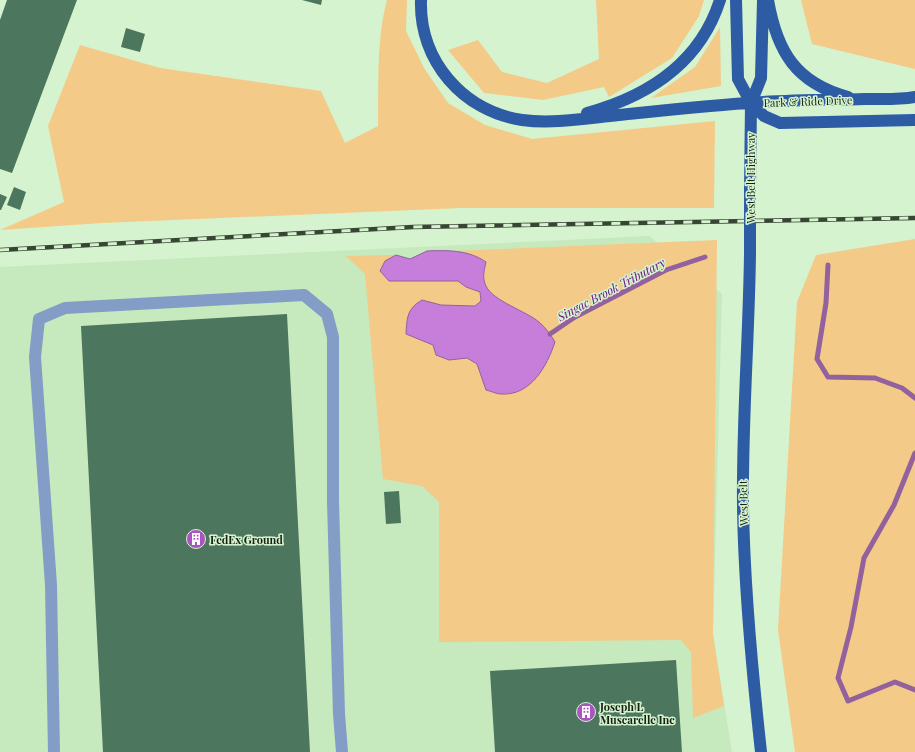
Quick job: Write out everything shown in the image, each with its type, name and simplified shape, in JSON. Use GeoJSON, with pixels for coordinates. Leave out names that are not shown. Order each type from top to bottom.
{"type":"FeatureCollection","features":[{"type":"Feature","properties":{"kind":"main road"},"geometry":{"type":"LineString","coordinates":[[421,0],[423,26],[429,49],[439,68],[452,84],[467,97],[485,108],[503,116],[523,120],[546,121],[751,103]]}},
{"type":"Feature","properties":{"kind":"main road"},"geometry":{"type":"LineString","coordinates":[[546,121],[573,117],[619,102],[660,81],[680,66],[695,50],[706,33],[720,0]]}},
{"type":"Feature","properties":{"kind":"main road","name":"West Belt Highway"},"geometry":{"type":"LineString","coordinates":[[736,0],[738,79],[751,103]]}},
{"type":"Feature","properties":{"kind":"main road","name":"West Belt Highway"},"geometry":{"type":"LineString","coordinates":[[750,253],[751,103],[760,78],[763,0]]}},
{"type":"Feature","properties":{"kind":"main road"},"geometry":{"type":"LineString","coordinates":[[768,0],[779,40],[787,57],[799,72],[811,82],[826,89],[859,99]]}},
{"type":"Feature","properties":{"kind":"main road","name":"Park & Ride Drive"},"geometry":{"type":"LineString","coordinates":[[751,103],[913,97]]}},
{"type":"Feature","properties":{"kind":"main road","name":"Park & Ride Drive"},"geometry":{"type":"LineString","coordinates":[[751,103],[764,116],[780,123],[915,120]]}},
{"type":"Feature","properties":{"kind":"main road","name":"West Belt"},"geometry":{"type":"LineString","coordinates":[[750,253],[743,459],[744,534],[750,642],[761,752]]}},
{"type":"Feature","properties":{"kind":"lane"},"geometry":{"type":"LineString","coordinates":[[54,752],[51,585],[35,357],[39,319],[65,308],[304,295],[327,314],[333,337],[333,501],[339,714],[342,752]]}},
{"type":"Feature","properties":{"kind":"shaded area"},"geometry":{"type":"Polygon","coordinates":[[[387,0],[407,0],[406,31],[424,68],[448,103],[485,125],[532,139],[715,121],[714,208],[461,208],[102,223],[0,230],[64,202],[48,126],[80,45],[160,68],[321,91],[345,143],[378,126],[378,78],[381,31],[387,0]]]}},
{"type":"Feature","properties":{"kind":"shaded area"},"geometry":{"type":"Polygon","coordinates":[[[596,0],[704,0],[699,16],[672,58],[609,97],[604,87],[543,100],[484,93],[448,50],[478,40],[502,72],[547,83],[599,59],[596,0]]]}},
{"type":"Feature","properties":{"kind":"shaded area"},"geometry":{"type":"Polygon","coordinates":[[[801,0],[915,0],[915,69],[812,44],[801,0]]]}},
{"type":"Feature","properties":{"kind":"shaded area"},"geometry":{"type":"Polygon","coordinates":[[[720,27],[721,86],[651,98],[695,67],[720,27]]]}},
{"type":"Feature","properties":{"kind":"shaded area"},"geometry":{"type":"Polygon","coordinates":[[[649,236],[722,294],[713,634],[732,752],[0,752],[0,267],[649,236]]]}},
{"type":"Feature","properties":{"kind":"shaded area"},"geometry":{"type":"Polygon","coordinates":[[[915,239],[915,752],[795,752],[778,630],[797,302],[816,255],[915,239]]]}},
{"type":"Feature","properties":{"kind":"shaded area"},"geometry":{"type":"Polygon","coordinates":[[[717,240],[713,634],[724,706],[693,718],[691,652],[681,640],[439,642],[439,502],[422,486],[383,479],[365,274],[346,256],[396,255],[385,261],[389,281],[458,281],[466,287],[480,292],[482,301],[475,306],[441,305],[421,300],[406,334],[433,345],[436,355],[449,360],[467,358],[477,364],[481,377],[519,310],[498,299],[486,288],[477,256],[454,251],[717,240]]]}},
{"type":"Feature","properties":{"kind":"shaded area"},"geometry":{"type":"Polygon","coordinates":[[[427,251],[450,251],[465,253],[486,262],[484,280],[490,291],[502,301],[542,324],[555,342],[542,370],[529,385],[512,393],[499,394],[486,390],[477,364],[467,358],[449,360],[436,355],[433,345],[406,334],[409,314],[413,307],[422,300],[441,305],[475,306],[481,301],[480,292],[466,287],[458,281],[389,281],[380,271],[385,261],[396,255],[410,259],[427,251]]]}},
{"type":"Feature","properties":{"kind":"building"},"geometry":{"type":"Polygon","coordinates":[[[7,0],[77,0],[12,173],[0,169],[0,20],[7,0]]]}},
{"type":"Feature","properties":{"kind":"building"},"geometry":{"type":"Polygon","coordinates":[[[302,0],[322,0],[321,5],[302,0]]]}},
{"type":"Feature","properties":{"kind":"building"},"geometry":{"type":"Polygon","coordinates":[[[126,28],[145,34],[140,52],[121,47],[126,28]]]}},
{"type":"Feature","properties":{"kind":"building"},"geometry":{"type":"Polygon","coordinates":[[[14,187],[26,192],[20,210],[7,205],[14,187]]]}},
{"type":"Feature","properties":{"kind":"building"},"geometry":{"type":"Polygon","coordinates":[[[0,194],[7,197],[1,210],[0,210],[0,194]]]}},
{"type":"Feature","properties":{"kind":"building","name":"FedEx Ground"},"geometry":{"type":"Polygon","coordinates":[[[287,314],[310,752],[103,752],[81,326],[287,314]]]}},
{"type":"Feature","properties":{"kind":"building"},"geometry":{"type":"Polygon","coordinates":[[[399,491],[401,523],[386,524],[384,492],[399,491]]]}},
{"type":"Feature","properties":{"kind":"building","name":"Joseph L Muscarelle Inc"},"geometry":{"type":"Polygon","coordinates":[[[676,660],[682,752],[495,752],[490,671],[676,660]]]}},
{"type":"Feature","properties":{"kind":"waterway","name":"Singac Brook Tributary"},"geometry":{"type":"LineString","coordinates":[[550,334],[575,317],[666,270],[705,257]]}},
{"type":"Feature","properties":{"kind":"waterway","name":"Singac Brook Tributary"},"geometry":{"type":"LineString","coordinates":[[828,265],[826,303],[817,359],[828,377],[875,378],[902,388],[915,398]]}},
{"type":"Feature","properties":{"kind":"waterway","name":"Singac Brook Tributary"},"geometry":{"type":"LineString","coordinates":[[915,453],[894,505],[864,558],[851,627],[838,678],[848,701],[895,682],[915,690]]}},
{"type":"Feature","properties":{"kind":"railway"},"geometry":{"type":"LineString","coordinates":[[0,250],[413,227],[915,218]]}},
{"type":"Feature","properties":{"kind":"place","name":"FedEx Ground"},"geometry":{"type":"Point","coordinates":[196,539]}},
{"type":"Feature","properties":{"kind":"place","name":"Joseph L Muscarelle Inc"},"geometry":{"type":"Point","coordinates":[586,712]}}]}
